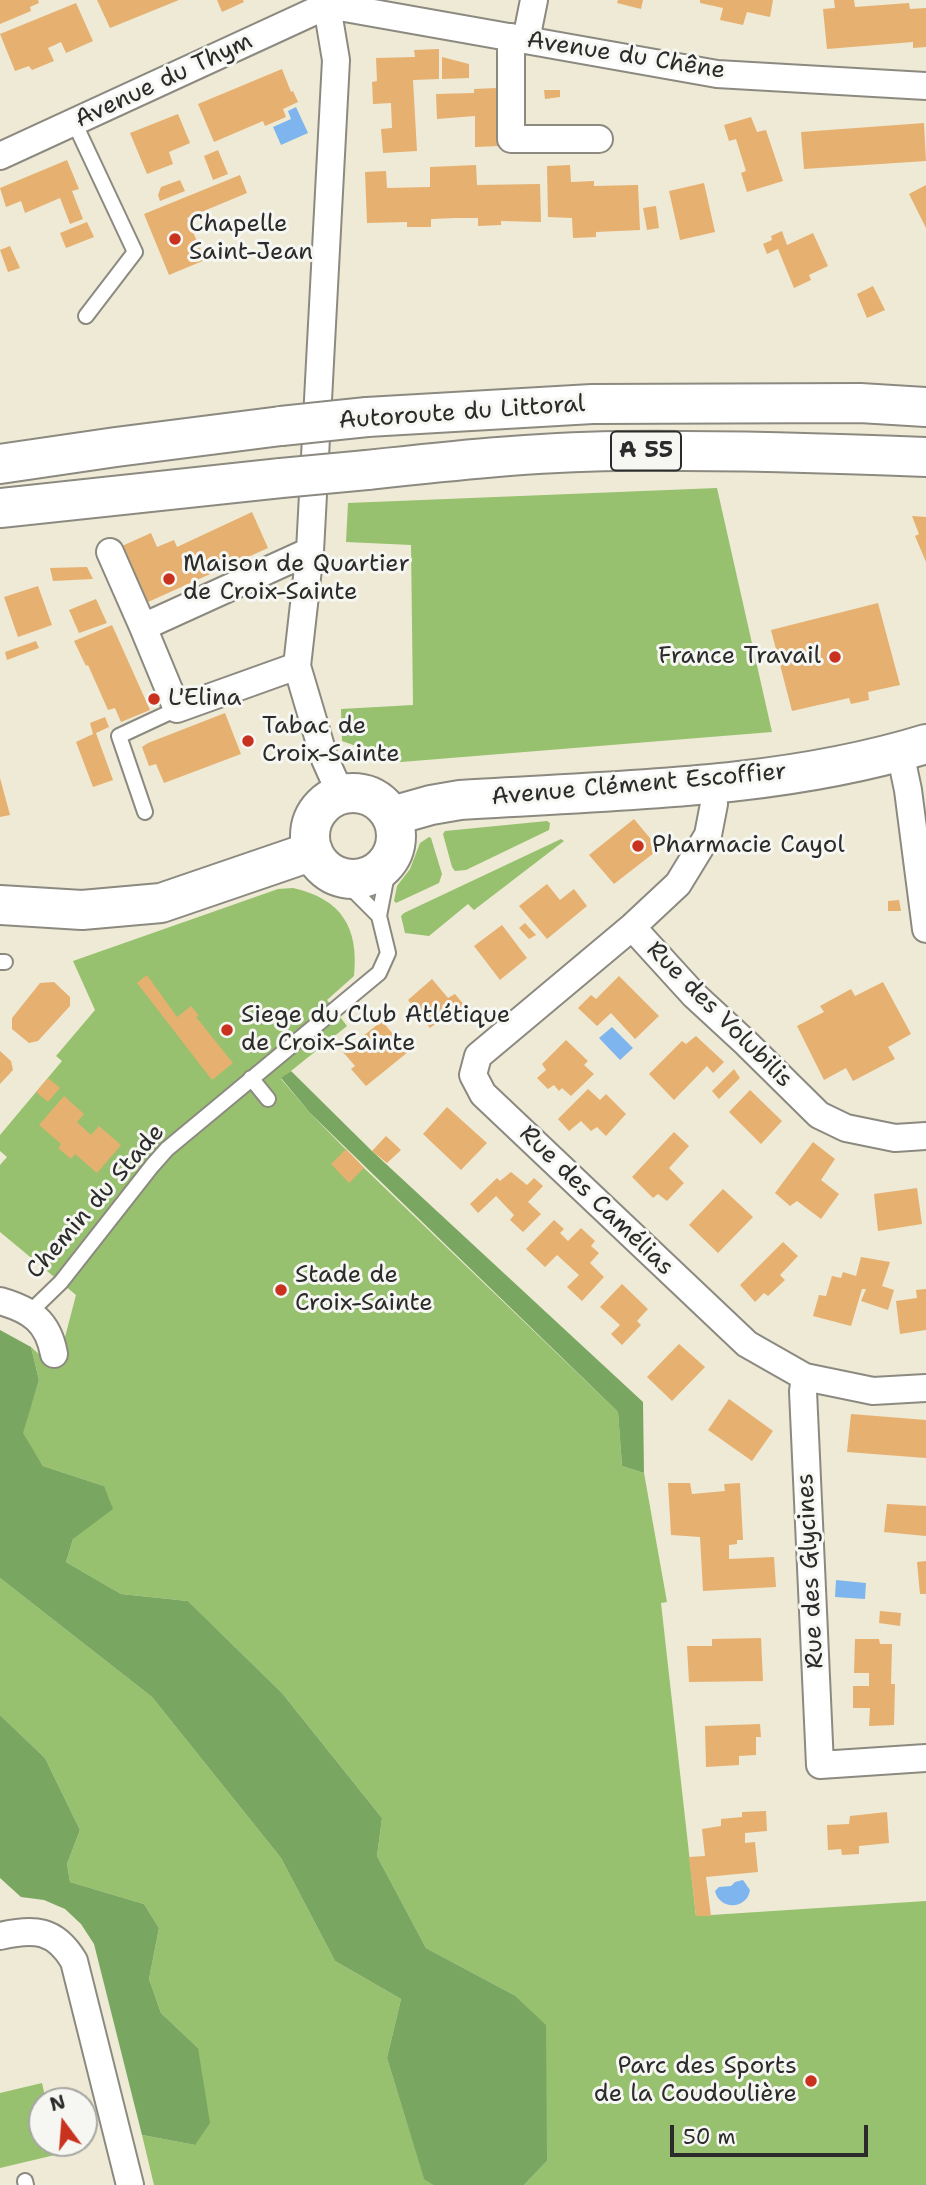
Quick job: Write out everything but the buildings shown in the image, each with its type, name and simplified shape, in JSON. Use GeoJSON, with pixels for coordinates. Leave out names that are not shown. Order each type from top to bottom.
{"type":"FeatureCollection","features":[{"type":"Feature","properties":{"kind":"main road","name":"Autoroute du Littoral"},"geometry":{"type":"LineString","coordinates":[[0,464],[116,447],[367,417],[592,404],[860,403],[926,407]]}},
{"type":"Feature","properties":{"kind":"main road","name":"Autoroute du Littoral"},"geometry":{"type":"LineString","coordinates":[[0,508],[486,457],[615,451],[926,457]]}},
{"type":"Feature","properties":{"kind":"main road","name":"Avenue Clément Escoffier"},"geometry":{"type":"LineString","coordinates":[[392,816],[460,800],[712,783],[852,763],[913,748]]}},
{"type":"Feature","properties":{"kind":"main road"},"geometry":{"type":"LineString","coordinates":[[341,794],[370,796],[382,804],[392,816],[396,837],[390,859],[380,870],[362,879],[341,878],[319,863],[310,838],[312,823],[318,811],[328,801],[341,794]]}},
{"type":"Feature","properties":{"kind":"main road"},"geometry":{"type":"LineString","coordinates":[[0,905],[82,910],[161,903],[313,851]]}},
{"type":"Feature","properties":{"kind":"street"},"geometry":{"type":"LineString","coordinates":[[534,0],[519,38],[511,139],[599,139]]}},
{"type":"Feature","properties":{"kind":"street"},"geometry":{"type":"LineString","coordinates":[[327,3],[335,60],[310,551],[297,666],[324,757],[341,794]]}},
{"type":"Feature","properties":{"kind":"street","name":"Avenue du Chêne"},"geometry":{"type":"LineString","coordinates":[[327,3],[717,74],[926,86]]}},
{"type":"Feature","properties":{"kind":"street","name":"Avenue du Thym"},"geometry":{"type":"LineString","coordinates":[[0,156],[327,3]]}},
{"type":"Feature","properties":{"kind":"street"},"geometry":{"type":"LineString","coordinates":[[143,627],[310,551]]}},
{"type":"Feature","properties":{"kind":"street"},"geometry":{"type":"LineString","coordinates":[[110,552],[177,709],[297,666]]}},
{"type":"Feature","properties":{"kind":"street"},"geometry":{"type":"LineString","coordinates":[[913,748],[908,790],[925,900],[926,929]]}},
{"type":"Feature","properties":{"kind":"street","name":"Rue des Volubilis"},"geometry":{"type":"LineString","coordinates":[[712,783],[713,804],[708,835],[678,884],[632,927],[694,995],[818,1115],[858,1131],[895,1138],[926,1136]]}},
{"type":"Feature","properties":{"kind":"street","name":"Rue des Camélias"},"geometry":{"type":"LineString","coordinates":[[632,927],[478,1056],[473,1075],[484,1094],[747,1344],[805,1377],[873,1391],[926,1388]]}},
{"type":"Feature","properties":{"kind":"street"},"geometry":{"type":"LineString","coordinates":[[0,1301],[29,1313],[46,1328],[54,1354]]}},
{"type":"Feature","properties":{"kind":"street","name":"Rue des Glycines"},"geometry":{"type":"LineString","coordinates":[[805,1377],[803,1391],[820,1765],[926,1758]]}},
{"type":"Feature","properties":{"kind":"street"},"geometry":{"type":"LineString","coordinates":[[0,1936],[32,1930],[46,1934],[67,1949],[74,1962],[130,2185]]}},
{"type":"Feature","properties":{"kind":"lane"},"geometry":{"type":"LineString","coordinates":[[74,122],[135,252],[86,316]]}},
{"type":"Feature","properties":{"kind":"lane"},"geometry":{"type":"LineString","coordinates":[[145,812],[119,736],[177,709]]}},
{"type":"Feature","properties":{"kind":"lane","name":"Chemin du Stade"},"geometry":{"type":"LineString","coordinates":[[29,1313],[61,1282],[162,1154],[379,973],[388,953],[379,916],[390,859]]}},
{"type":"Feature","properties":{"kind":"lane"},"geometry":{"type":"LineString","coordinates":[[341,878],[379,916]]}},
{"type":"Feature","properties":{"kind":"lane"},"geometry":{"type":"LineString","coordinates":[[251,1078],[268,1100]]}},
{"type":"Feature","properties":{"kind":"green space"},"geometry":{"type":"Polygon","coordinates":[[[717,488],[772,732],[401,762],[342,741],[341,709],[413,705],[411,545],[346,542],[348,503],[717,488]]]}},
{"type":"Feature","properties":{"kind":"green space"},"geometry":{"type":"Polygon","coordinates":[[[547,821],[550,823],[549,830],[466,870],[455,871],[452,867],[443,834],[445,831],[547,821]]]}},
{"type":"Feature","properties":{"kind":"green space"},"geometry":{"type":"Polygon","coordinates":[[[429,837],[442,874],[439,883],[396,903],[394,901],[397,886],[410,869],[420,843],[429,837]]]}},
{"type":"Feature","properties":{"kind":"green space"},"geometry":{"type":"Polygon","coordinates":[[[561,839],[564,841],[474,910],[468,904],[429,936],[405,933],[401,916],[404,913],[561,839]]]}},
{"type":"Feature","properties":{"kind":"green space"},"geometry":{"type":"Polygon","coordinates":[[[293,888],[324,900],[344,918],[353,944],[354,976],[327,1000],[347,1026],[281,1079],[364,1168],[618,1412],[622,1466],[644,1473],[667,1602],[661,1603],[696,1916],[926,1901],[926,2185],[524,2185],[547,2161],[514,1995],[426,1948],[377,1856],[382,1818],[282,1693],[188,1601],[121,1594],[66,1562],[73,1539],[104,1486],[43,1466],[22,1433],[39,1380],[31,1347],[41,1356],[65,1352],[64,1341],[76,1295],[0,1232],[0,1165],[7,1157],[0,1151],[0,1135],[62,1061],[56,1056],[95,1010],[73,961],[278,889],[293,888]]]}},
{"type":"Feature","properties":{"kind":"green space"},"geometry":{"type":"Polygon","coordinates":[[[291,1071],[372,1151],[643,1402],[644,1473],[622,1466],[618,1412],[310,1113],[281,1078],[291,1071]]]}},
{"type":"Feature","properties":{"kind":"green space"},"geometry":{"type":"Polygon","coordinates":[[[0,1330],[31,1347],[39,1380],[23,1433],[43,1466],[104,1486],[113,1509],[73,1539],[66,1562],[121,1594],[188,1601],[282,1693],[382,1818],[377,1856],[426,1948],[514,1995],[546,2025],[547,2161],[524,2185],[433,2185],[424,2179],[387,2058],[401,1999],[335,1961],[281,1858],[152,1697],[0,1578],[0,1330]]]}},
{"type":"Feature","properties":{"kind":"green space"},"geometry":{"type":"Polygon","coordinates":[[[0,1578],[152,1697],[281,1858],[335,1961],[401,1999],[387,2058],[424,2178],[433,2185],[154,2185],[142,2135],[195,2145],[198,2048],[161,2013],[149,1979],[159,1928],[144,1904],[70,1882],[67,1864],[80,1830],[45,1758],[0,1715],[0,1578]]]}},
{"type":"Feature","properties":{"kind":"green space"},"geometry":{"type":"Polygon","coordinates":[[[0,1715],[45,1758],[80,1830],[67,1864],[70,1882],[144,1904],[159,1928],[149,1979],[161,2013],[198,2048],[210,2123],[195,2145],[142,2135],[94,1944],[81,1924],[65,1909],[44,1900],[21,1897],[0,1878],[0,1715]]]}},
{"type":"Feature","properties":{"kind":"green space"},"geometry":{"type":"Polygon","coordinates":[[[42,2083],[43,2087],[28,2087],[28,2157],[46,2157],[0,2168],[0,2093],[42,2083]]]}},
{"type":"Feature","properties":{"kind":"water"},"geometry":{"type":"Polygon","coordinates":[[[296,107],[308,133],[281,145],[273,127],[291,119],[288,111],[296,107]]]}},
{"type":"Feature","properties":{"kind":"water"},"geometry":{"type":"Polygon","coordinates":[[[612,1027],[633,1048],[620,1060],[599,1038],[612,1027]]]}},
{"type":"Feature","properties":{"kind":"water"},"geometry":{"type":"Polygon","coordinates":[[[836,1580],[866,1583],[865,1599],[835,1597],[836,1580]]]}},
{"type":"Feature","properties":{"kind":"water"},"geometry":{"type":"Polygon","coordinates":[[[743,1880],[750,1890],[748,1897],[739,1904],[722,1902],[715,1891],[719,1887],[731,1886],[743,1880]]]}},
{"type":"Feature","properties":{"kind":"place","name":"Chapelle Saint-Jean"},"geometry":{"type":"Point","coordinates":[175,239]}},
{"type":"Feature","properties":{"kind":"place","name":"Maison de Quartier de Croix-Sainte"},"geometry":{"type":"Point","coordinates":[169,579]}},
{"type":"Feature","properties":{"kind":"place","name":"France Travail"},"geometry":{"type":"Point","coordinates":[835,657]}},
{"type":"Feature","properties":{"kind":"place","name":"L'Elina"},"geometry":{"type":"Point","coordinates":[154,699]}},
{"type":"Feature","properties":{"kind":"place","name":"Tabac de Croix-Sainte"},"geometry":{"type":"Point","coordinates":[248,741]}},
{"type":"Feature","properties":{"kind":"place","name":"Pharmacie Cayol"},"geometry":{"type":"Point","coordinates":[638,846]}},
{"type":"Feature","properties":{"kind":"place","name":"Siege du Club Atlétique de Croix-Sainte"},"geometry":{"type":"Point","coordinates":[227,1030]}},
{"type":"Feature","properties":{"kind":"place","name":"Stade de Croix-Sainte"},"geometry":{"type":"Point","coordinates":[281,1290]}},
{"type":"Feature","properties":{"kind":"place","name":"Parc des Sports de la Coudoulière"},"geometry":{"type":"Point","coordinates":[811,2081]}}]}
